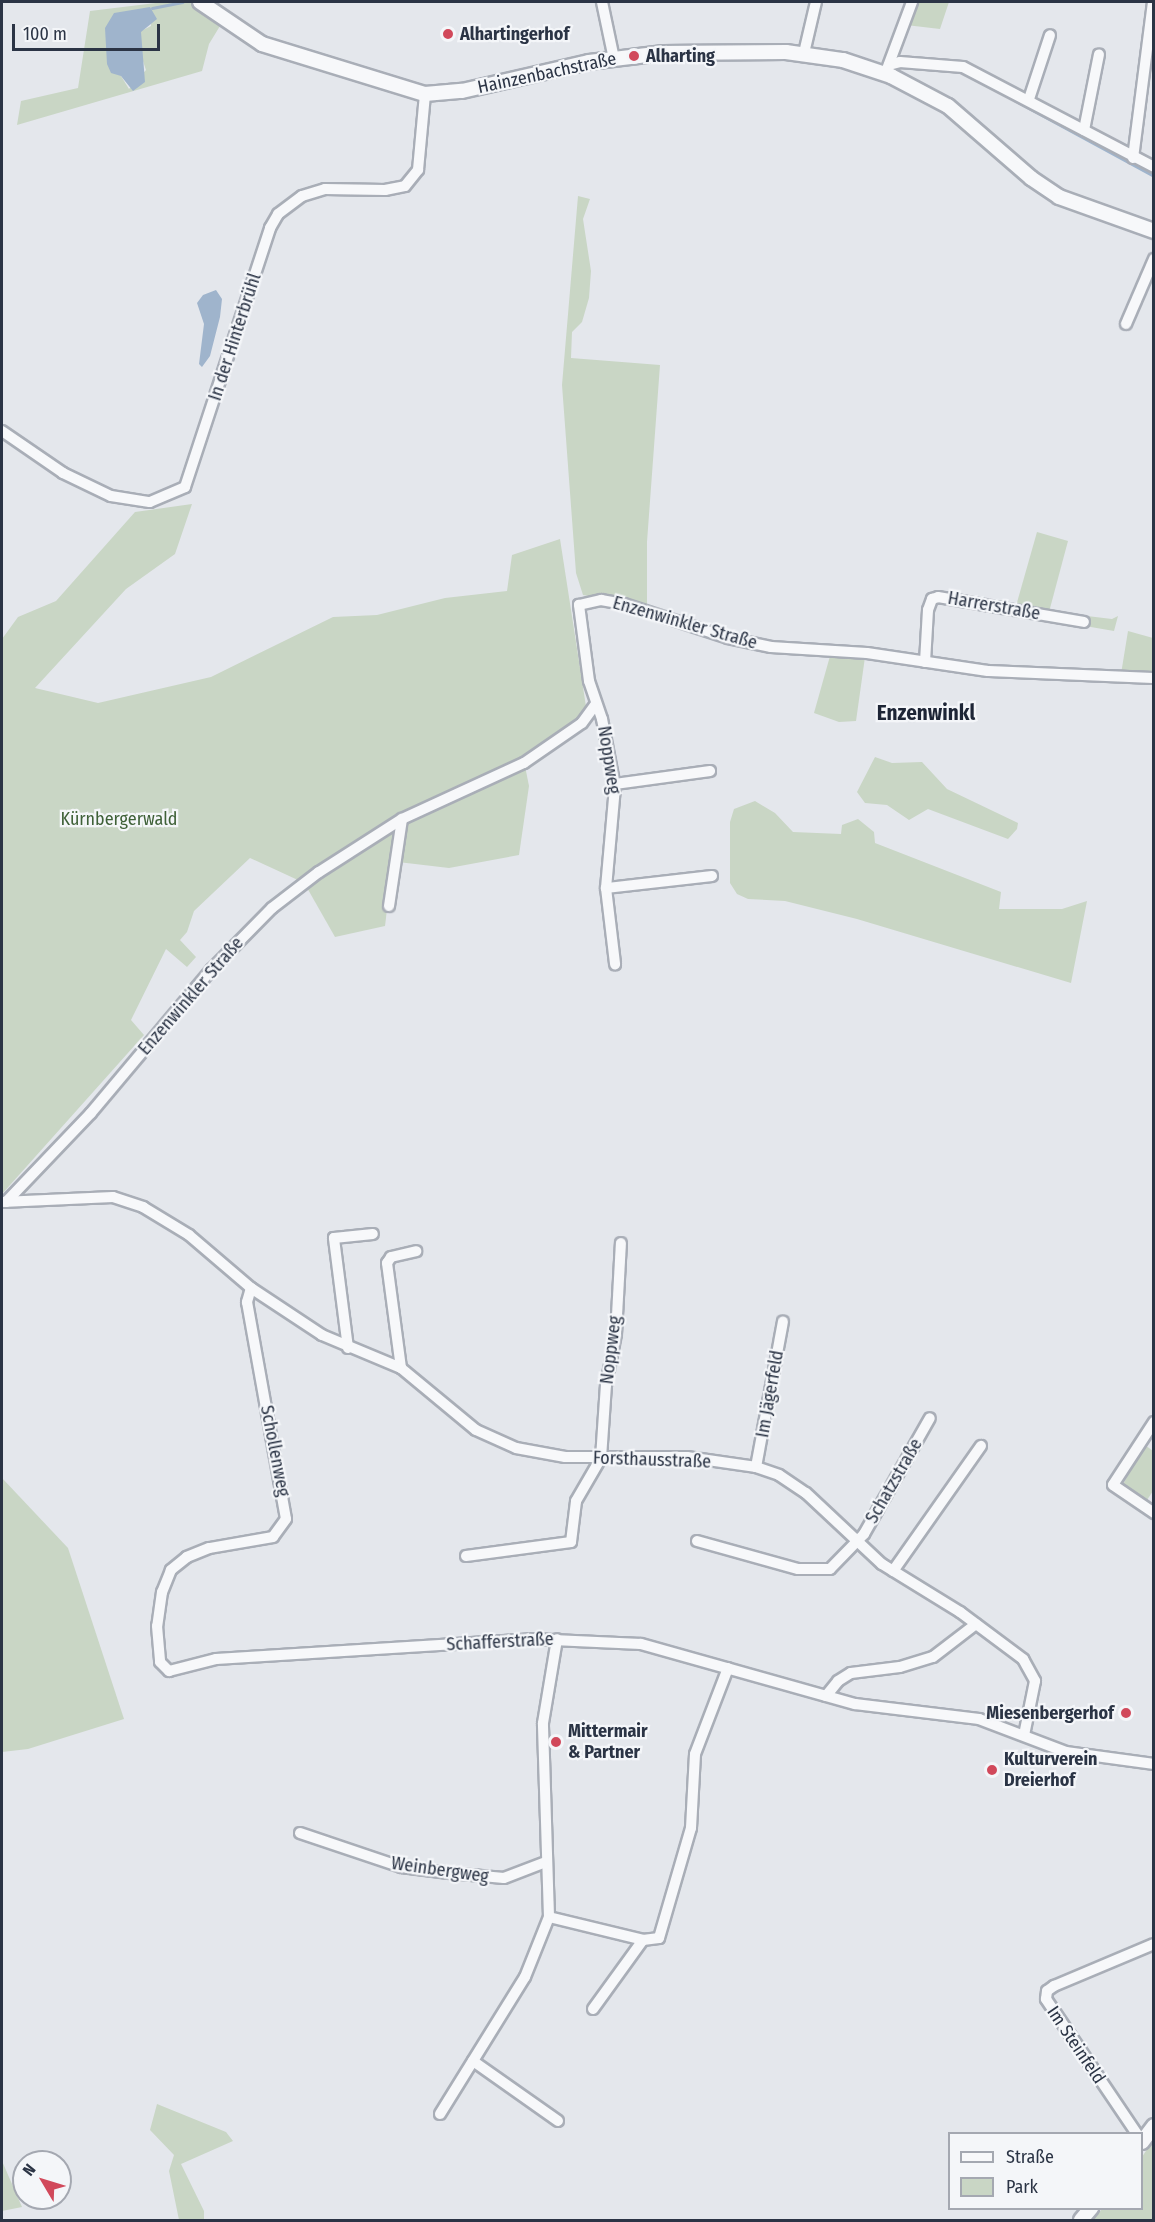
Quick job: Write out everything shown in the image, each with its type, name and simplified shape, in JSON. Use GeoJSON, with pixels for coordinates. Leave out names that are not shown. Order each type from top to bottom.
{"type":"FeatureCollection","features":[{"type":"Feature","properties":{"kind":"street","name":"Hainzenbachstraße"},"geometry":{"type":"LineString","coordinates":[[200,2],[243,33],[270,47],[425,93],[462,91],[614,59],[663,53],[804,53],[887,69],[948,106],[1052,193],[1088,210],[1154,231]]}},
{"type":"Feature","properties":{"kind":"street"},"geometry":{"type":"LineString","coordinates":[[602,2],[614,59]]}},
{"type":"Feature","properties":{"kind":"street"},"geometry":{"type":"LineString","coordinates":[[804,53],[816,2]]}},
{"type":"Feature","properties":{"kind":"street"},"geometry":{"type":"LineString","coordinates":[[887,69],[912,2]]}},
{"type":"Feature","properties":{"kind":"street"},"geometry":{"type":"LineString","coordinates":[[1133,158],[1153,2]]}},
{"type":"Feature","properties":{"kind":"street"},"geometry":{"type":"LineString","coordinates":[[1029,99],[1050,35]]}},
{"type":"Feature","properties":{"kind":"street"},"geometry":{"type":"LineString","coordinates":[[1084,130],[1099,54]]}},
{"type":"Feature","properties":{"kind":"street"},"geometry":{"type":"LineString","coordinates":[[887,69],[900,62],[957,65],[1029,99],[1133,158],[1154,167]]}},
{"type":"Feature","properties":{"kind":"street","name":"In der Hinterbrühl"},"geometry":{"type":"LineString","coordinates":[[2,431],[63,473],[111,496],[150,502],[185,487],[270,228],[278,214],[302,196],[325,189],[385,190],[413,179],[418,170],[425,93]]}},
{"type":"Feature","properties":{"kind":"street"},"geometry":{"type":"LineString","coordinates":[[1126,324],[1154,260]]}},
{"type":"Feature","properties":{"kind":"street","name":"Harrerstraße"},"geometry":{"type":"LineString","coordinates":[[925,662],[928,610],[932,599],[938,597],[1084,622]]}},
{"type":"Feature","properties":{"kind":"street","name":"Enzenwinkler Straße"},"geometry":{"type":"LineString","coordinates":[[4,1202],[91,1113],[240,939],[319,872],[402,819],[524,763],[582,723],[595,705],[579,605],[601,600],[771,647],[925,662],[988,671],[1154,678]]}},
{"type":"Feature","properties":{"kind":"street","name":"Noppweg"},"geometry":{"type":"LineString","coordinates":[[595,705],[602,719],[615,784],[615,812],[606,888],[615,964]]}},
{"type":"Feature","properties":{"kind":"street"},"geometry":{"type":"LineString","coordinates":[[615,784],[710,771]]}},
{"type":"Feature","properties":{"kind":"street"},"geometry":{"type":"LineString","coordinates":[[389,906],[402,819]]}},
{"type":"Feature","properties":{"kind":"street"},"geometry":{"type":"LineString","coordinates":[[606,888],[711,876]]}},
{"type":"Feature","properties":{"kind":"street","name":"Forsthausstraße"},"geometry":{"type":"LineString","coordinates":[[4,1202],[113,1197],[143,1207],[189,1235],[251,1288],[348,1348],[401,1368],[487,1436],[543,1455],[601,1458],[687,1457],[756,1467],[779,1475],[806,1493],[857,1543],[893,1571],[976,1624],[1023,1659],[1034,1674],[1035,1690],[1024,1735]]}},
{"type":"Feature","properties":{"kind":"street"},"geometry":{"type":"LineString","coordinates":[[348,1348],[334,1239],[374,1234]]}},
{"type":"Feature","properties":{"kind":"street","name":"Noppweg"},"geometry":{"type":"LineString","coordinates":[[601,1458],[606,1385],[616,1334],[621,1243]]}},
{"type":"Feature","properties":{"kind":"street"},"geometry":{"type":"LineString","coordinates":[[401,1368],[387,1263],[391,1257],[416,1251]]}},
{"type":"Feature","properties":{"kind":"street","name":"Schollenweg"},"geometry":{"type":"LineString","coordinates":[[169,1671],[160,1662],[157,1626],[162,1592],[171,1570],[187,1557],[209,1548],[268,1540],[278,1534],[286,1519],[247,1302],[251,1288]]}},
{"type":"Feature","properties":{"kind":"street","name":"Im Jägerfeld"},"geometry":{"type":"LineString","coordinates":[[756,1467],[783,1321]]}},
{"type":"Feature","properties":{"kind":"street","name":"Schatzstraße"},"geometry":{"type":"LineString","coordinates":[[697,1541],[790,1567],[823,1570],[835,1565],[857,1543],[930,1418]]}},
{"type":"Feature","properties":{"kind":"street"},"geometry":{"type":"LineString","coordinates":[[1154,1422],[1113,1485],[1154,1513]]}},
{"type":"Feature","properties":{"kind":"street"},"geometry":{"type":"LineString","coordinates":[[893,1571],[981,1446]]}},
{"type":"Feature","properties":{"kind":"street"},"geometry":{"type":"LineString","coordinates":[[466,1556],[571,1542],[576,1501],[601,1458]]}},
{"type":"Feature","properties":{"kind":"street"},"geometry":{"type":"LineString","coordinates":[[826,1696],[838,1681],[851,1673],[900,1667],[933,1657],[976,1624]]}},
{"type":"Feature","properties":{"kind":"street"},"geometry":{"type":"LineString","coordinates":[[440,2114],[525,1977],[549,1917],[543,1723],[557,1639]]}},
{"type":"Feature","properties":{"kind":"street","name":"Schafferstraße"},"geometry":{"type":"LineString","coordinates":[[169,1671],[216,1659],[557,1639],[642,1644],[826,1696],[881,1709],[987,1721],[1066,1752],[1154,1764]]}},
{"type":"Feature","properties":{"kind":"street"},"geometry":{"type":"LineString","coordinates":[[549,1917],[643,1940],[659,1938],[691,1828],[695,1754],[728,1668]]}},
{"type":"Feature","properties":{"kind":"street","name":"Weinbergweg"},"geometry":{"type":"LineString","coordinates":[[300,1833],[401,1867],[449,1873],[504,1878],[546,1862]]}},
{"type":"Feature","properties":{"kind":"street"},"geometry":{"type":"LineString","coordinates":[[593,2009],[643,1940]]}},
{"type":"Feature","properties":{"kind":"street","name":"Im Steinfeld"},"geometry":{"type":"LineString","coordinates":[[1137,2132],[1046,1999],[1047,1991],[1054,1986],[1154,1944]]}},
{"type":"Feature","properties":{"kind":"street"},"geometry":{"type":"LineString","coordinates":[[474,2061],[558,2121]]}},
{"type":"Feature","properties":{"kind":"green space"},"geometry":{"type":"Polygon","coordinates":[[[164,2],[189,2],[220,26],[209,44],[202,71],[17,125],[21,101],[78,88],[90,11],[164,2]],[[150,7],[121,76],[129,89],[146,70],[140,52],[141,31],[151,26],[150,7]]]}},
{"type":"Feature","properties":{"kind":"green space"},"geometry":{"type":"Polygon","coordinates":[[[915,2],[949,2],[940,29],[906,25],[915,2]]]}},
{"type":"Feature","properties":{"kind":"green space"},"geometry":{"type":"Polygon","coordinates":[[[578,196],[590,199],[583,219],[591,271],[589,298],[582,322],[572,332],[571,358],[660,365],[647,542],[647,607],[583,595],[576,573],[562,385],[578,196]]]}},
{"type":"Feature","properties":{"kind":"green space","name":"Kürnbergerwald"},"geometry":{"type":"Polygon","coordinates":[[[192,504],[175,554],[126,589],[35,688],[98,703],[211,677],[333,617],[377,615],[445,598],[507,591],[512,555],[560,539],[587,713],[520,760],[400,813],[300,881],[250,858],[194,911],[187,932],[180,940],[196,957],[187,967],[166,949],[131,1020],[144,1035],[2,1194],[2,639],[18,617],[56,601],[135,512],[192,504]]]}},
{"type":"Feature","properties":{"kind":"green space"},"geometry":{"type":"Polygon","coordinates":[[[1037,532],[1068,541],[1049,612],[1016,606],[1037,532]]]}},
{"type":"Feature","properties":{"kind":"green space"},"geometry":{"type":"Polygon","coordinates":[[[1087,616],[1112,619],[1118,616],[1114,631],[1085,626],[1087,616]]]}},
{"type":"Feature","properties":{"kind":"green space"},"geometry":{"type":"Polygon","coordinates":[[[1128,631],[1153,638],[1153,674],[1121,674],[1128,631]]]}},
{"type":"Feature","properties":{"kind":"green space"},"geometry":{"type":"Polygon","coordinates":[[[830,656],[865,657],[856,721],[839,722],[814,713],[830,656]]]}},
{"type":"Feature","properties":{"kind":"green space"},"geometry":{"type":"Polygon","coordinates":[[[875,757],[892,763],[922,762],[947,789],[1018,823],[1017,829],[1008,839],[928,809],[909,820],[887,805],[865,803],[857,792],[875,757]]]}},
{"type":"Feature","properties":{"kind":"green space"},"geometry":{"type":"Polygon","coordinates":[[[525,766],[529,786],[519,855],[449,868],[398,862],[404,821],[525,766]]]}},
{"type":"Feature","properties":{"kind":"green space"},"geometry":{"type":"Polygon","coordinates":[[[755,801],[775,813],[793,832],[841,834],[842,825],[858,819],[874,832],[875,843],[1001,892],[999,909],[1062,909],[1087,901],[1071,983],[857,919],[785,901],[748,899],[737,894],[730,883],[730,822],[734,809],[755,801]]]}},
{"type":"Feature","properties":{"kind":"green space"},"geometry":{"type":"Polygon","coordinates":[[[397,827],[385,926],[335,937],[306,886],[397,827]]]}},
{"type":"Feature","properties":{"kind":"green space"},"geometry":{"type":"Polygon","coordinates":[[[1145,1445],[1153,1451],[1153,1491],[1145,1503],[1122,1486],[1145,1445]]]}},
{"type":"Feature","properties":{"kind":"green space"},"geometry":{"type":"Polygon","coordinates":[[[2,1478],[68,1548],[124,1719],[28,1749],[2,1752],[2,1478]]]}},
{"type":"Feature","properties":{"kind":"green space"},"geometry":{"type":"Polygon","coordinates":[[[157,2104],[226,2132],[233,2141],[181,2164],[204,2211],[204,2220],[179,2220],[169,2171],[174,2155],[150,2130],[157,2104]]]}},
{"type":"Feature","properties":{"kind":"green space"},"geometry":{"type":"Polygon","coordinates":[[[1153,2140],[1153,2220],[1093,2220],[1101,2210],[1143,2210],[1143,2155],[1153,2140]]]}},
{"type":"Feature","properties":{"kind":"green space"},"geometry":{"type":"Polygon","coordinates":[[[2,2161],[12,2184],[12,2209],[2,2211],[2,2161]]]}},
{"type":"Feature","properties":{"kind":"water"},"geometry":{"type":"Polygon","coordinates":[[[150,7],[157,19],[141,32],[145,82],[133,91],[121,76],[111,73],[107,64],[105,28],[114,13],[150,7]]]}},
{"type":"Feature","properties":{"kind":"water"},"geometry":{"type":"Polygon","coordinates":[[[216,290],[222,299],[220,317],[210,356],[202,367],[199,364],[204,324],[197,303],[203,295],[216,290]]]}},
{"type":"Feature","properties":{"kind":"waterway"},"geometry":{"type":"LineString","coordinates":[[152,8],[182,2]]}},
{"type":"Feature","properties":{"kind":"waterway"},"geometry":{"type":"LineString","coordinates":[[1014,100],[1154,176]]}},
{"type":"Feature","properties":{"kind":"place","name":"Alhartingerhof"},"geometry":{"type":"Point","coordinates":[448,34]}},
{"type":"Feature","properties":{"kind":"place","name":"Alharting"},"geometry":{"type":"Point","coordinates":[634,56]}},
{"type":"Feature","properties":{"kind":"place","name":"Miesenbergerhof"},"geometry":{"type":"Point","coordinates":[1126,1713]}},
{"type":"Feature","properties":{"kind":"place","name":"Mittermair & Partner"},"geometry":{"type":"Point","coordinates":[556,1742]}},
{"type":"Feature","properties":{"kind":"place","name":"Kulturverein Dreierhof"},"geometry":{"type":"Point","coordinates":[992,1770]}},
{"type":"Feature","properties":{"kind":"district","name":"Enzenwinkl"},"geometry":{"type":"Point","coordinates":[926,713]}}]}
